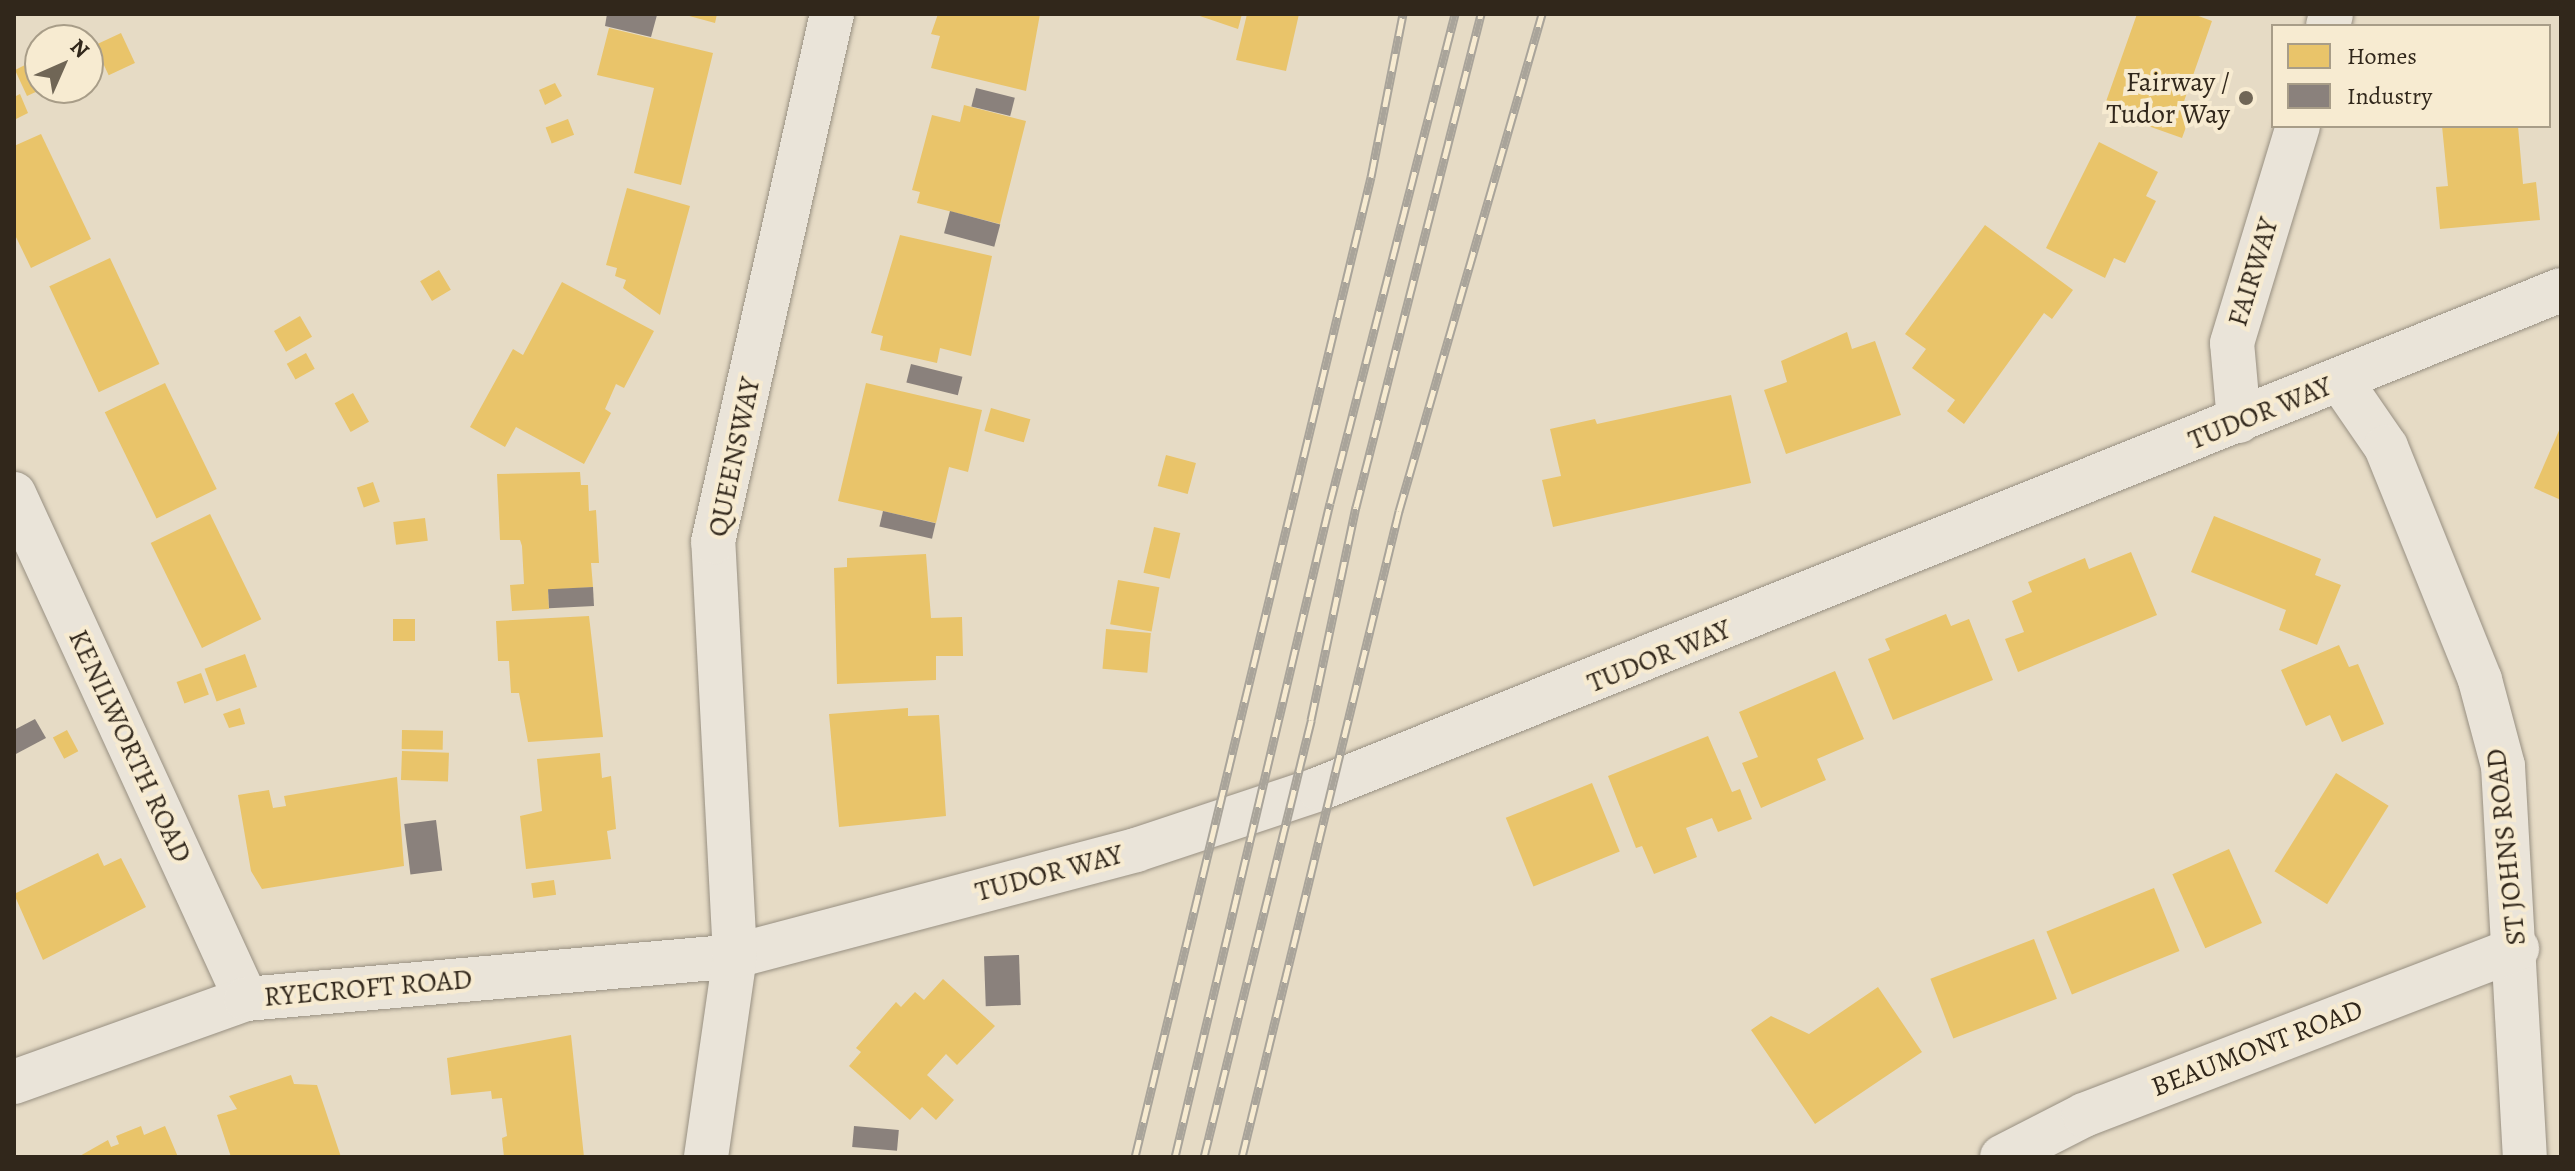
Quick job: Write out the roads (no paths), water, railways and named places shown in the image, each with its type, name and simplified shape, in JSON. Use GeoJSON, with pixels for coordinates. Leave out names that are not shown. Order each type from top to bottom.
{"type":"FeatureCollection","features":[{"type":"Feature","properties":{"kind":"street","name":"QUEENSWAY"},"geometry":{"type":"LineString","coordinates":[[706,1157],[735,956],[713,542],[832,14]]}},
{"type":"Feature","properties":{"kind":"street","name":"FAIRWAY"},"geometry":{"type":"LineString","coordinates":[[2239,421],[2232,343],[2297,128]]}},
{"type":"Feature","properties":{"kind":"street","name":"TUDOR WAY"},"geometry":{"type":"LineString","coordinates":[[735,956],[1136,850],[1319,789],[2561,290]]}},
{"type":"Feature","properties":{"kind":"street","name":"ST JOHNS ROAD"},"geometry":{"type":"LineString","coordinates":[[2340,380],[2386,447],[2480,680],[2503,766],[2517,949],[2525,1157]]}},
{"type":"Feature","properties":{"kind":"street","name":"KENILWORTH ROAD"},"geometry":{"type":"LineString","coordinates":[[14,494],[246,999]]}},
{"type":"Feature","properties":{"kind":"street","name":"BEAUMONT ROAD"},"geometry":{"type":"LineString","coordinates":[[2002,1157],[2084,1115],[2517,949]]}},
{"type":"Feature","properties":{"kind":"street","name":"RYECROFT ROAD"},"geometry":{"type":"LineString","coordinates":[[14,1082],[246,999],[735,956]]}},
{"type":"Feature","properties":{"kind":"railway"},"geometry":{"type":"LineString","coordinates":[[1135,1157],[1371,177],[1403,14]]}},
{"type":"Feature","properties":{"kind":"railway"},"geometry":{"type":"LineString","coordinates":[[1175,1157],[1330,503],[1455,14]]}},
{"type":"Feature","properties":{"kind":"railway"},"geometry":{"type":"LineString","coordinates":[[1204,1157],[1311,720],[1356,507],[1481,14]]}},
{"type":"Feature","properties":{"kind":"railway"},"geometry":{"type":"LineString","coordinates":[[1242,1157],[1399,511],[1542,14]]}},
{"type":"Feature","properties":{"kind":"place","name":"Fairway / Tudor Way"},"geometry":{"type":"Point","coordinates":[2246,98]}}]}
